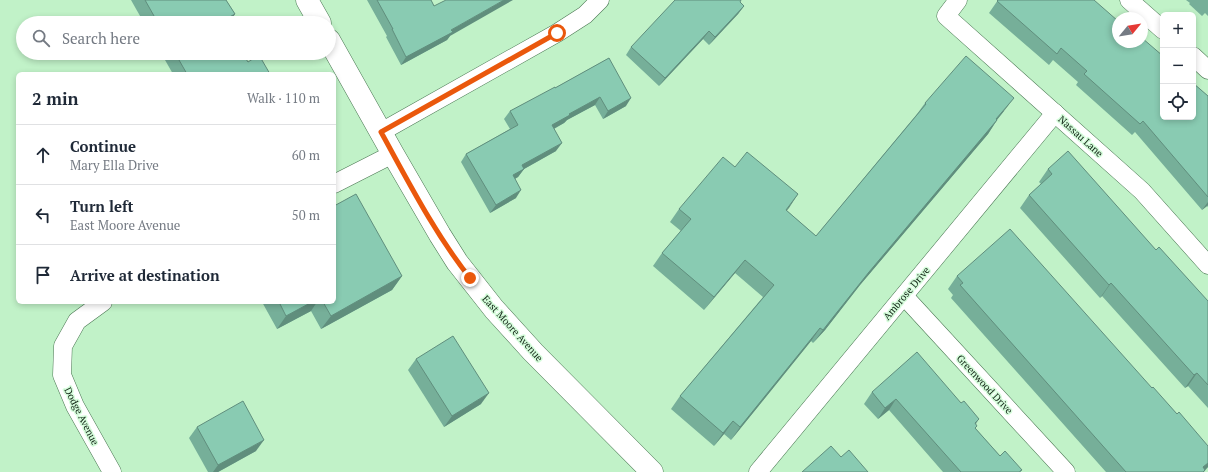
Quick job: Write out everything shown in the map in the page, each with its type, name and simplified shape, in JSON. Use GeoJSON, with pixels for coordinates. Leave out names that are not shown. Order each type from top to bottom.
{"type":"FeatureCollection","features":[{"type":"Feature","properties":{"kind":"street"},"geometry":{"type":"LineString","coordinates":[[307,0],[316,16]]}},
{"type":"Feature","properties":{"kind":"street"},"geometry":{"type":"LineString","coordinates":[[381,132],[557,33],[585,15],[600,0]]}},
{"type":"Feature","properties":{"kind":"street","name":"Nassau Lane"},"geometry":{"type":"LineString","coordinates":[[958,0],[946,16],[1142,191],[1208,265]]}},
{"type":"Feature","properties":{"kind":"street"},"geometry":{"type":"LineString","coordinates":[[1129,0],[1160,27]]}},
{"type":"Feature","properties":{"kind":"street","name":"East Moore Avenue"},"geometry":{"type":"LineString","coordinates":[[336,52],[393,154],[457,262],[494,309],[533,352],[652,472]]}},
{"type":"Feature","properties":{"kind":"street"},"geometry":{"type":"LineString","coordinates":[[1196,59],[1208,70]]}},
{"type":"Feature","properties":{"kind":"street","name":"Ambrose Drive"},"geometry":{"type":"LineString","coordinates":[[758,472],[1055,113]]}},
{"type":"Feature","properties":{"kind":"street"},"geometry":{"type":"LineString","coordinates":[[336,183],[393,154]]}},
{"type":"Feature","properties":{"kind":"street","name":"Greenwood Drive"},"geometry":{"type":"LineString","coordinates":[[904,296],[1066,472]]}},
{"type":"Feature","properties":{"kind":"street","name":"Dodge Avenue"},"geometry":{"type":"LineString","coordinates":[[100,304],[77,321],[63,346],[62,375],[75,406],[112,472]]}},
{"type":"Feature","properties":{"kind":"building"},"geometry":{"type":"Polygon","coordinates":[[[145,0],[226,0],[235,14],[231,16],[154,16],[145,0]]]}},
{"type":"Feature","properties":{"kind":"building"},"geometry":{"type":"Polygon","coordinates":[[[377,0],[431,0],[434,6],[446,0],[504,0],[451,30],[453,32],[406,57],[377,0]]]}},
{"type":"Feature","properties":{"kind":"building"},"geometry":{"type":"Polygon","coordinates":[[[675,0],[741,0],[740,2],[744,6],[715,37],[709,31],[665,78],[631,47],[675,0]]]}},
{"type":"Feature","properties":{"kind":"building"},"geometry":{"type":"Polygon","coordinates":[[[1094,0],[1112,16],[1112,48],[1148,48],[1148,43],[1160,53],[1160,120],[1196,120],[1196,86],[1208,96],[1208,197],[1143,121],[1140,124],[1084,74],[1087,71],[1061,48],[1057,54],[997,1],[1094,0]]]}},
{"type":"Feature","properties":{"kind":"building"},"geometry":{"type":"Polygon","coordinates":[[[966,56],[1014,98],[869,272],[823,330],[820,328],[740,427],[733,421],[723,433],[680,396],[774,285],[745,260],[714,297],[662,253],[691,219],[679,209],[723,157],[735,167],[747,152],[798,194],[786,210],[816,236],[926,104],[925,103],[966,56]]]}},
{"type":"Feature","properties":{"kind":"building"},"geometry":{"type":"Polygon","coordinates":[[[609,58],[631,98],[608,111],[600,97],[552,125],[562,143],[522,165],[524,169],[513,175],[521,190],[496,205],[466,154],[518,125],[510,111],[609,58]]]}},
{"type":"Feature","properties":{"kind":"building"},"geometry":{"type":"Polygon","coordinates":[[[179,60],[247,60],[248,62],[251,60],[262,60],[269,72],[186,72],[179,60]]]}},
{"type":"Feature","properties":{"kind":"building"},"geometry":{"type":"Polygon","coordinates":[[[1068,151],[1156,250],[1159,247],[1208,301],[1208,385],[1197,373],[1194,375],[1111,283],[1109,285],[1029,195],[1052,174],[1048,169],[1068,151]]]}},
{"type":"Feature","properties":{"kind":"building"},"geometry":{"type":"Polygon","coordinates":[[[356,194],[402,276],[331,316],[324,304],[336,304],[336,205],[356,194]]]}},
{"type":"Feature","properties":{"kind":"building"},"geometry":{"type":"Polygon","coordinates":[[[1010,229],[1152,388],[1153,387],[1177,414],[1179,412],[1208,446],[1208,463],[1203,467],[1205,470],[1203,472],[1126,472],[960,285],[963,283],[957,276],[1010,229]]]}},
{"type":"Feature","properties":{"kind":"building"},"geometry":{"type":"Polygon","coordinates":[[[280,304],[308,304],[286,316],[280,304]]]}},
{"type":"Feature","properties":{"kind":"building"},"geometry":{"type":"Polygon","coordinates":[[[453,336],[489,393],[452,416],[416,359],[453,336]]]}},
{"type":"Feature","properties":{"kind":"building"},"geometry":{"type":"Polygon","coordinates":[[[917,352],[961,403],[964,401],[979,419],[975,423],[977,426],[975,428],[1000,456],[1005,451],[1022,470],[1020,472],[961,472],[896,399],[885,408],[872,392],[917,352]]]}},
{"type":"Feature","properties":{"kind":"building"},"geometry":{"type":"Polygon","coordinates":[[[243,401],[264,440],[218,465],[197,427],[243,401]]]}},
{"type":"Feature","properties":{"kind":"building"},"geometry":{"type":"Polygon","coordinates":[[[831,446],[841,457],[849,450],[868,472],[802,472],[831,446]]]}},
{"type":"Feature","properties":{"kind":"route"},"geometry":{"type":"LineString","coordinates":[[470,278],[457,262],[440,235],[381,132],[557,33]]}}]}
